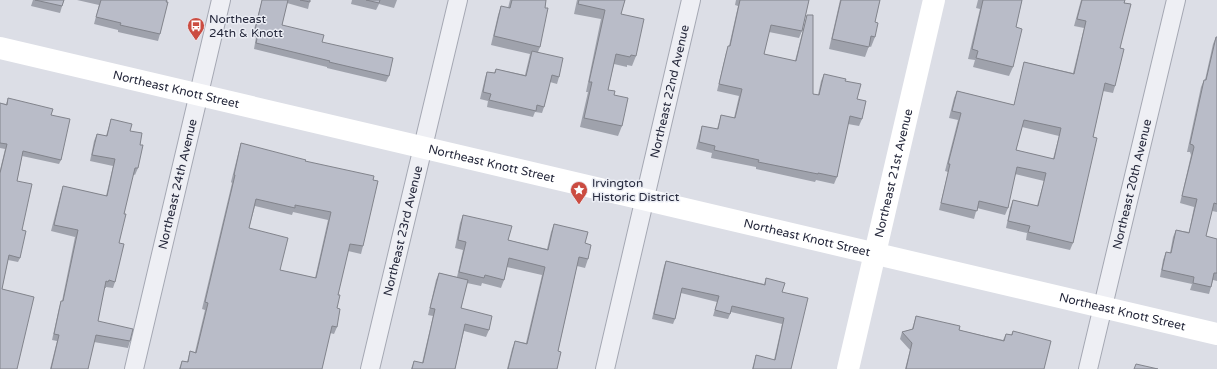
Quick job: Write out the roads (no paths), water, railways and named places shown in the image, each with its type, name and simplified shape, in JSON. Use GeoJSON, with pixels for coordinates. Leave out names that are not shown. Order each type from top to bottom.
{"type":"FeatureCollection","features":[{"type":"Feature","properties":{"kind":"street","name":"Northeast 24th Avenue"},"geometry":{"type":"LineString","coordinates":[[134,369],[221,0]]}},
{"type":"Feature","properties":{"kind":"street","name":"Northeast 23rd Avenue"},"geometry":{"type":"LineString","coordinates":[[370,369],[458,0]]}},
{"type":"Feature","properties":{"kind":"street","name":"Northeast 22nd Avenue"},"geometry":{"type":"LineString","coordinates":[[604,369],[691,0]]}},
{"type":"Feature","properties":{"kind":"street","name":"Northeast 21st Avenue"},"geometry":{"type":"LineString","coordinates":[[848,369],[934,0]]}},
{"type":"Feature","properties":{"kind":"street","name":"Northeast 20th Avenue"},"geometry":{"type":"LineString","coordinates":[[1088,369],[1176,0]]}},
{"type":"Feature","properties":{"kind":"street","name":"Northeast Knott Street"},"geometry":{"type":"LineString","coordinates":[[0,48],[1217,334]]}},
{"type":"Feature","properties":{"kind":"place","name":"Northeast 24th & Knott"},"geometry":{"type":"Point","coordinates":[196,41]}},
{"type":"Feature","properties":{"kind":"place","name":"Irvington Historic District"},"geometry":{"type":"Point","coordinates":[579,205]}}]}
